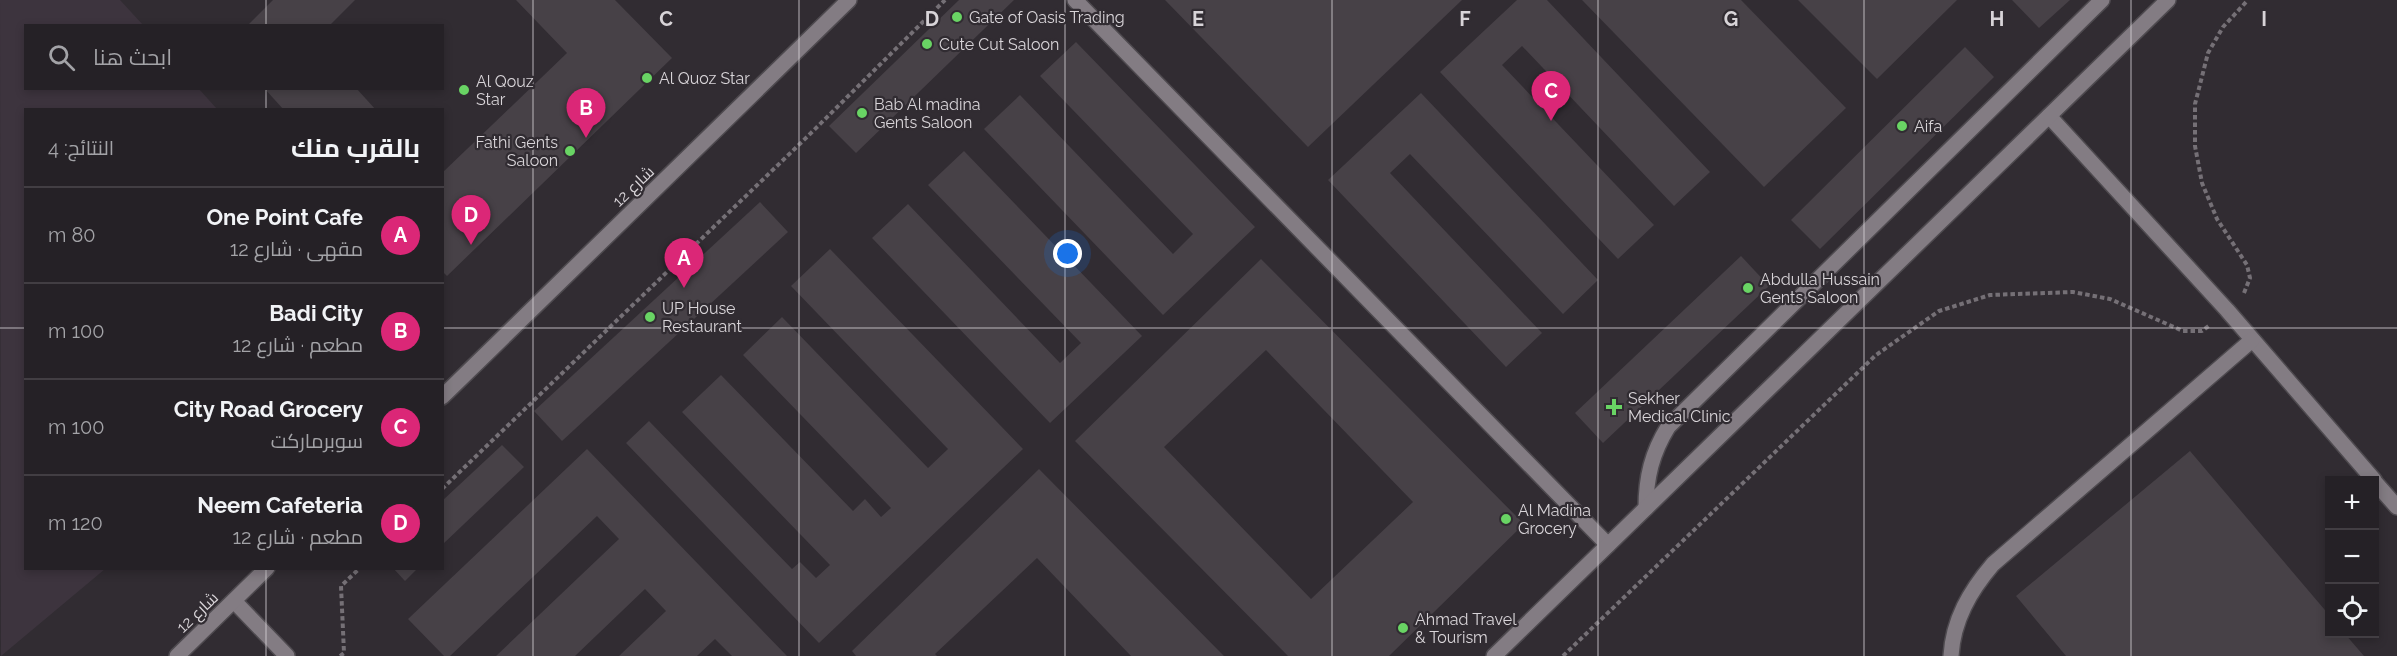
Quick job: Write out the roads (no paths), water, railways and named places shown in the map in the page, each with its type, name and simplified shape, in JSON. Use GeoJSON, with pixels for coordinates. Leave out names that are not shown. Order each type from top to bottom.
{"type":"FeatureCollection","features":[{"type":"Feature","properties":{"kind":"street","name":"شارع 12"},"geometry":{"type":"LineString","coordinates":[[444,395],[849,0]]}},
{"type":"Feature","properties":{"kind":"street"},"geometry":{"type":"LineString","coordinates":[[1075,0],[1608,545]]}},
{"type":"Feature","properties":{"kind":"street"},"geometry":{"type":"LineString","coordinates":[[1646,508],[1646,486],[1650,465],[1657,445],[1668,427],[2102,0]]}},
{"type":"Feature","properties":{"kind":"street"},"geometry":{"type":"LineString","coordinates":[[1494,656],[2168,0]]}},
{"type":"Feature","properties":{"kind":"street"},"geometry":{"type":"LineString","coordinates":[[2049,116],[2227,310],[2370,476]]}},
{"type":"Feature","properties":{"kind":"street"},"geometry":{"type":"LineString","coordinates":[[1951,656],[1957,622],[1966,601],[1993,564],[2252,340]]}},
{"type":"Feature","properties":{"kind":"street"},"geometry":{"type":"LineString","coordinates":[[2379,487],[2397,507]]}},
{"type":"Feature","properties":{"kind":"street","name":"شارع 12"},"geometry":{"type":"LineString","coordinates":[[177,656],[265,570]]}},
{"type":"Feature","properties":{"kind":"street"},"geometry":{"type":"LineString","coordinates":[[234,601],[287,656]]}},
{"type":"Feature","properties":{"kind":"place","name":"Gate of Oasis Trading"},"geometry":{"type":"Point","coordinates":[957,17]}},
{"type":"Feature","properties":{"kind":"place","name":"Cute Cut Saloon"},"geometry":{"type":"Point","coordinates":[927,44]}},
{"type":"Feature","properties":{"kind":"place","name":"Al Quoz Star"},"geometry":{"type":"Point","coordinates":[647,78]}},
{"type":"Feature","properties":{"kind":"place","name":"Al Qouz Star"},"geometry":{"type":"Point","coordinates":[464,90]}},
{"type":"Feature","properties":{"kind":"place","name":"Bab Al madina Gents Saloon"},"geometry":{"type":"Point","coordinates":[862,113]}},
{"type":"Feature","properties":{"kind":"place","name":"City Road Grocery"},"geometry":{"type":"Point","coordinates":[1551,121]}},
{"type":"Feature","properties":{"kind":"place","name":"Aifa"},"geometry":{"type":"Point","coordinates":[1902,126]}},
{"type":"Feature","properties":{"kind":"place","name":"Badi City"},"geometry":{"type":"Point","coordinates":[586,138]}},
{"type":"Feature","properties":{"kind":"place","name":"Fathi Gents Saloon"},"geometry":{"type":"Point","coordinates":[570,151]}},
{"type":"Feature","properties":{"kind":"place","name":"Neem Cafeteria"},"geometry":{"type":"Point","coordinates":[471,245]}},
{"type":"Feature","properties":{"kind":"place","name":"One Point Cafe"},"geometry":{"type":"Point","coordinates":[684,288]}},
{"type":"Feature","properties":{"kind":"place","name":"Abdulla Hussain Gents Saloon"},"geometry":{"type":"Point","coordinates":[1748,288]}},
{"type":"Feature","properties":{"kind":"place","name":"UP House Restaurant"},"geometry":{"type":"Point","coordinates":[650,317]}},
{"type":"Feature","properties":{"kind":"place","name":"Sekher Medical Clinic"},"geometry":{"type":"Point","coordinates":[1614,407]}},
{"type":"Feature","properties":{"kind":"place","name":"Al Madina Grocery"},"geometry":{"type":"Point","coordinates":[1506,519]}},
{"type":"Feature","properties":{"kind":"place","name":"Ahmad Travel & Tourism"},"geometry":{"type":"Point","coordinates":[1403,628]}}]}
